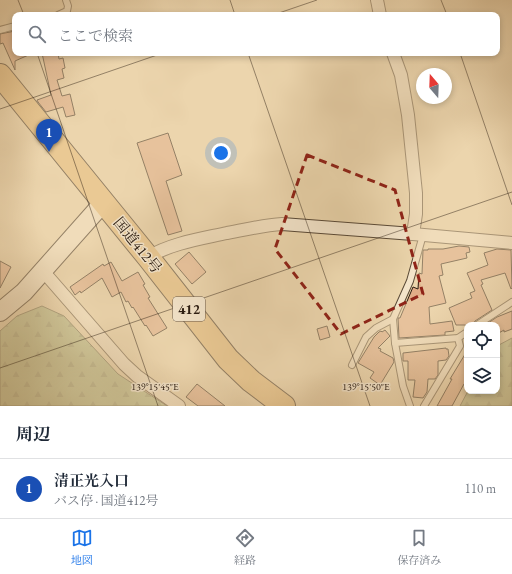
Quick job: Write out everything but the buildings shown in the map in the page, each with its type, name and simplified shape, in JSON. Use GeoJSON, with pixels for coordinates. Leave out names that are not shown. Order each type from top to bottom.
{"type":"FeatureCollection","features":[{"type":"Feature","properties":{"kind":"highway","name":"国道412号"},"geometry":{"type":"LineString","coordinates":[[0,75],[148,257],[228,359],[251,381],[284,406]]}},
{"type":"Feature","properties":{"kind":"street"},"geometry":{"type":"LineString","coordinates":[[377,0],[379,12]]}},
{"type":"Feature","properties":{"kind":"street"},"geometry":{"type":"LineString","coordinates":[[394,56],[401,75],[408,115],[416,193],[418,234]]}},
{"type":"Feature","properties":{"kind":"street"},"geometry":{"type":"LineString","coordinates":[[0,312],[24,292],[103,203]]}},
{"type":"Feature","properties":{"kind":"street"},"geometry":{"type":"LineString","coordinates":[[148,257],[158,251],[206,238],[268,225],[282,224],[418,234],[512,243]]}},
{"type":"Feature","properties":{"kind":"street"},"geometry":{"type":"LineString","coordinates":[[43,271],[124,364],[137,376],[179,406]]}},
{"type":"Feature","properties":{"kind":"lane"},"geometry":{"type":"LineString","coordinates":[[65,12],[67,11],[68,6],[66,0]]}},
{"type":"Feature","properties":{"kind":"lane"},"geometry":{"type":"LineString","coordinates":[[0,30],[12,27]]}},
{"type":"Feature","properties":{"kind":"lane"},"geometry":{"type":"LineString","coordinates":[[410,406],[403,386],[395,343],[393,319],[410,281],[418,234]]}},
{"type":"Feature","properties":{"kind":"lane"},"geometry":{"type":"LineString","coordinates":[[482,322],[512,302]]}},
{"type":"Feature","properties":{"kind":"lane"},"geometry":{"type":"LineString","coordinates":[[352,365],[366,337],[376,328],[393,319]]}},
{"type":"Feature","properties":{"kind":"lane"},"geometry":{"type":"LineString","coordinates":[[395,343],[458,338],[464,334]]}},
{"type":"Feature","properties":{"kind":"lane"},"geometry":{"type":"LineString","coordinates":[[424,406],[460,346],[458,338]]}},
{"type":"Feature","properties":{"kind":"highlighted area"},"geometry":{"type":"Polygon","coordinates":[[[307,155],[395,190],[423,294],[341,334],[275,249],[307,155]]]}},
{"type":"Feature","properties":{"kind":"green space"},"geometry":{"type":"Polygon","coordinates":[[[42,306],[64,316],[118,374],[167,406],[0,406],[0,331],[17,316],[42,306]]]}},
{"type":"Feature","properties":{"kind":"green space"},"geometry":{"type":"Polygon","coordinates":[[[512,338],[512,406],[460,406],[466,394],[500,394],[500,344],[512,338]]]}},
{"type":"Feature","properties":{"kind":"place","name":"清正光入口"},"geometry":{"type":"Point","coordinates":[49,152]}}]}
